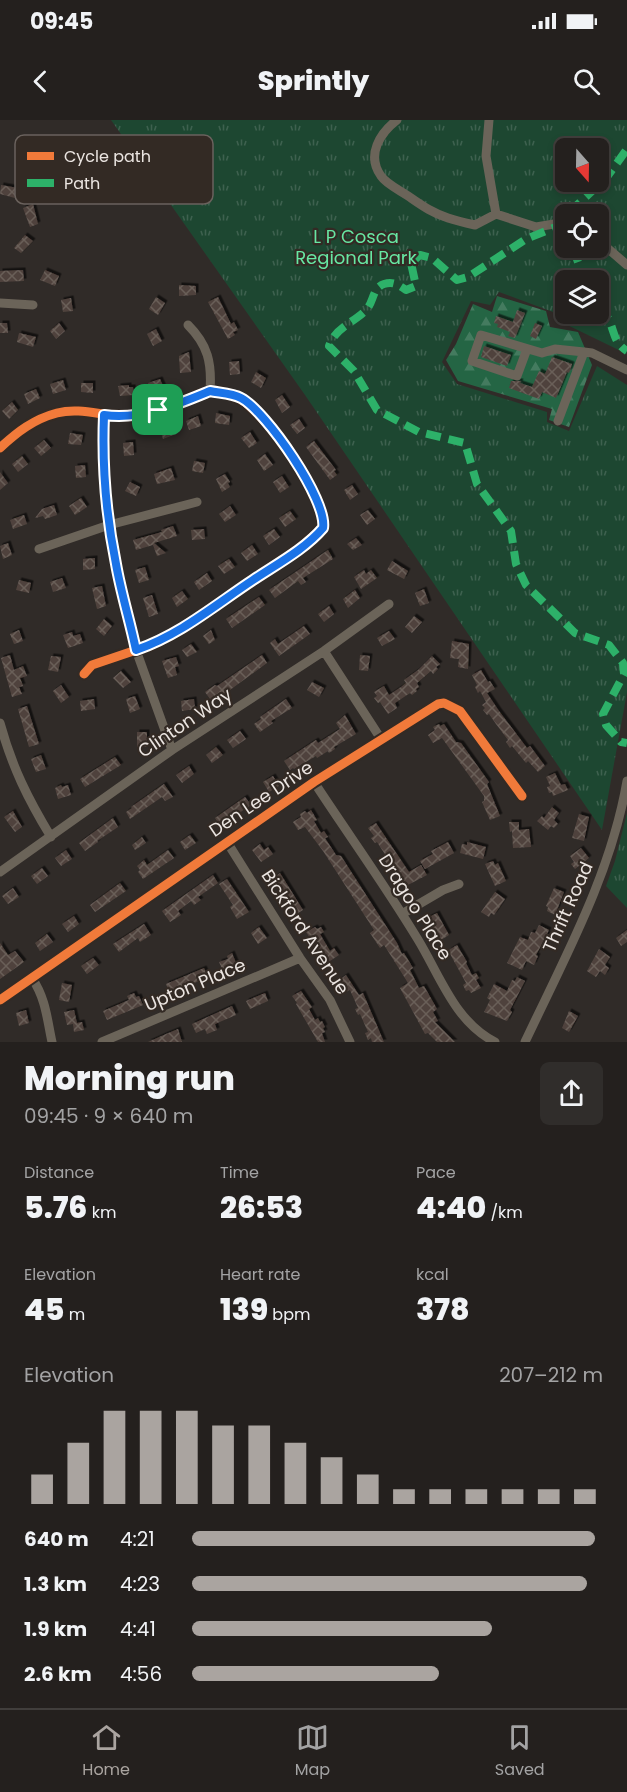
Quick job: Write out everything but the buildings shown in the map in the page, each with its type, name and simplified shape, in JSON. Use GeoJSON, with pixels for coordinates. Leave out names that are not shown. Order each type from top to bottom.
{"type":"FeatureCollection","features":[{"type":"Feature","properties":{"kind":"street"},"geometry":{"type":"LineString","coordinates":[[398,120],[386,128],[378,139],[374,153],[376,166],[382,177],[423,207],[448,218],[475,225],[496,214],[536,227],[555,224]]}},
{"type":"Feature","properties":{"kind":"street"},"geometry":{"type":"LineString","coordinates":[[489,120],[486,156],[496,214]]}},
{"type":"Feature","properties":{"kind":"street"},"geometry":{"type":"LineString","coordinates":[[609,249],[627,265]]}},
{"type":"Feature","properties":{"kind":"street"},"geometry":{"type":"LineString","coordinates":[[0,303],[33,305]]}},
{"type":"Feature","properties":{"kind":"street"},"geometry":{"type":"LineString","coordinates":[[188,325],[204,343],[210,391]]}},
{"type":"Feature","properties":{"kind":"street"},"geometry":{"type":"LineString","coordinates":[[527,349],[517,376],[472,361],[481,335],[542,353],[555,349],[592,353],[627,370]]}},
{"type":"Feature","properties":{"kind":"street"},"geometry":{"type":"LineString","coordinates":[[558,421],[584,352]]}},
{"type":"Feature","properties":{"kind":"street"},"geometry":{"type":"LineString","coordinates":[[0,448],[22,429],[56,413],[85,410],[104,415],[127,417],[147,413],[210,391],[242,399],[259,413],[300,470],[323,515],[323,528],[300,548],[194,621],[166,638],[92,665],[84,674]]}},
{"type":"Feature","properties":{"kind":"street"},"geometry":{"type":"LineString","coordinates":[[104,415],[104,466],[109,525],[122,595],[136,650],[172,750]]}},
{"type":"Feature","properties":{"kind":"street"},"geometry":{"type":"LineString","coordinates":[[39,549],[109,525],[197,502]]}},
{"type":"Feature","properties":{"kind":"street","name":"Clinton Way"},"geometry":{"type":"LineString","coordinates":[[0,872],[172,750],[324,651],[389,604]]}},
{"type":"Feature","properties":{"kind":"street"},"geometry":{"type":"LineString","coordinates":[[324,651],[381,739]]}},
{"type":"Feature","properties":{"kind":"street","name":"Den Lee Drive"},"geometry":{"type":"LineString","coordinates":[[0,1000],[314,782],[438,704],[450,705],[465,717],[522,796]]}},
{"type":"Feature","properties":{"kind":"street"},"geometry":{"type":"LineString","coordinates":[[0,723],[4,753],[51,837]]}},
{"type":"Feature","properties":{"kind":"street","name":"Thrift Road"},"geometry":{"type":"LineString","coordinates":[[525,1042],[595,892],[611,848],[627,781]]}},
{"type":"Feature","properties":{"kind":"street","name":"Dragoo Place"},"geometry":{"type":"LineString","coordinates":[[314,782],[418,938],[459,1011],[470,1023],[495,1042]]}},
{"type":"Feature","properties":{"kind":"street","name":"Bickford Avenue"},"geometry":{"type":"LineString","coordinates":[[227,842],[300,958],[330,1000],[350,1042]]}},
{"type":"Feature","properties":{"kind":"street"},"geometry":{"type":"LineString","coordinates":[[402,914],[443,890],[459,884]]}},
{"type":"Feature","properties":{"kind":"street","name":"Upton Place"},"geometry":{"type":"LineString","coordinates":[[102,1042],[300,958]]}},
{"type":"Feature","properties":{"kind":"street"},"geometry":{"type":"LineString","coordinates":[[32,978],[45,1005],[52,1042]]}},
{"type":"Feature","properties":{"kind":"green space","name":"L P Cosca Regional Park"},"geometry":{"type":"Polygon","coordinates":[[[111,120],[627,120],[627,354],[565,324],[609,324],[609,270],[555,270],[555,319],[553,312],[499,292],[490,305],[471,301],[442,362],[457,384],[547,412],[547,422],[569,431],[597,366],[627,385],[627,692],[602,830],[305,395],[170,204],[213,204],[213,135],[122,135],[111,120]]]}},
{"type":"Feature","properties":{"kind":"green space"},"geometry":{"type":"Polygon","coordinates":[[[497,296],[546,311],[550,327],[578,332],[592,365],[569,427],[549,420],[552,409],[458,381],[446,360],[456,344],[473,304],[492,312],[497,296]]]}},
{"type":"Feature","properties":{"kind":"green space"},"geometry":{"type":"Polygon","coordinates":[[[627,813],[627,908],[606,886],[627,813]]]}},
{"type":"Feature","properties":{"kind":"marked path"},"geometry":{"type":"LineString","coordinates":[[578,204],[607,177],[627,149]]}},
{"type":"Feature","properties":{"kind":"marked path"},"geometry":{"type":"LineString","coordinates":[[555,227],[526,239],[468,277],[457,280],[432,258],[420,255],[411,263],[416,286],[406,290],[393,283],[380,286],[366,310],[340,330],[329,346],[354,371],[377,410],[419,432],[465,443],[477,484],[511,531],[516,564],[526,585],[575,633],[609,645],[623,663],[624,674],[603,714],[606,725],[621,742],[627,743]]}},
{"type":"Feature","properties":{"kind":"marked path"},"geometry":{"type":"LineString","coordinates":[[577,258],[579,270]]}},
{"type":"Feature","properties":{"kind":"marked path"},"geometry":{"type":"LineString","coordinates":[[609,320],[616,339],[627,351]]}},
{"type":"Feature","properties":{"kind":"cycle path"},"geometry":{"type":"LineString","coordinates":[[0,448],[26,427],[57,413],[78,411],[117,416],[138,415],[156,411],[208,392],[221,392],[246,403],[260,416],[290,454],[315,496],[323,528],[300,548],[178,631],[151,645],[92,665],[84,674]]}},
{"type":"Feature","properties":{"kind":"cycle path"},"geometry":{"type":"LineString","coordinates":[[0,1000],[314,782],[438,704],[444,703],[460,711],[522,796]]}},
{"type":"Feature","properties":{"kind":"route"},"geometry":{"type":"LineString","coordinates":[[210,391],[242,399],[259,413],[277,435],[313,492],[321,507],[324,522],[323,528],[316,536],[194,621],[152,645],[136,650],[122,595],[109,525],[104,466],[104,415],[127,417],[158,410],[210,391]]}}]}
